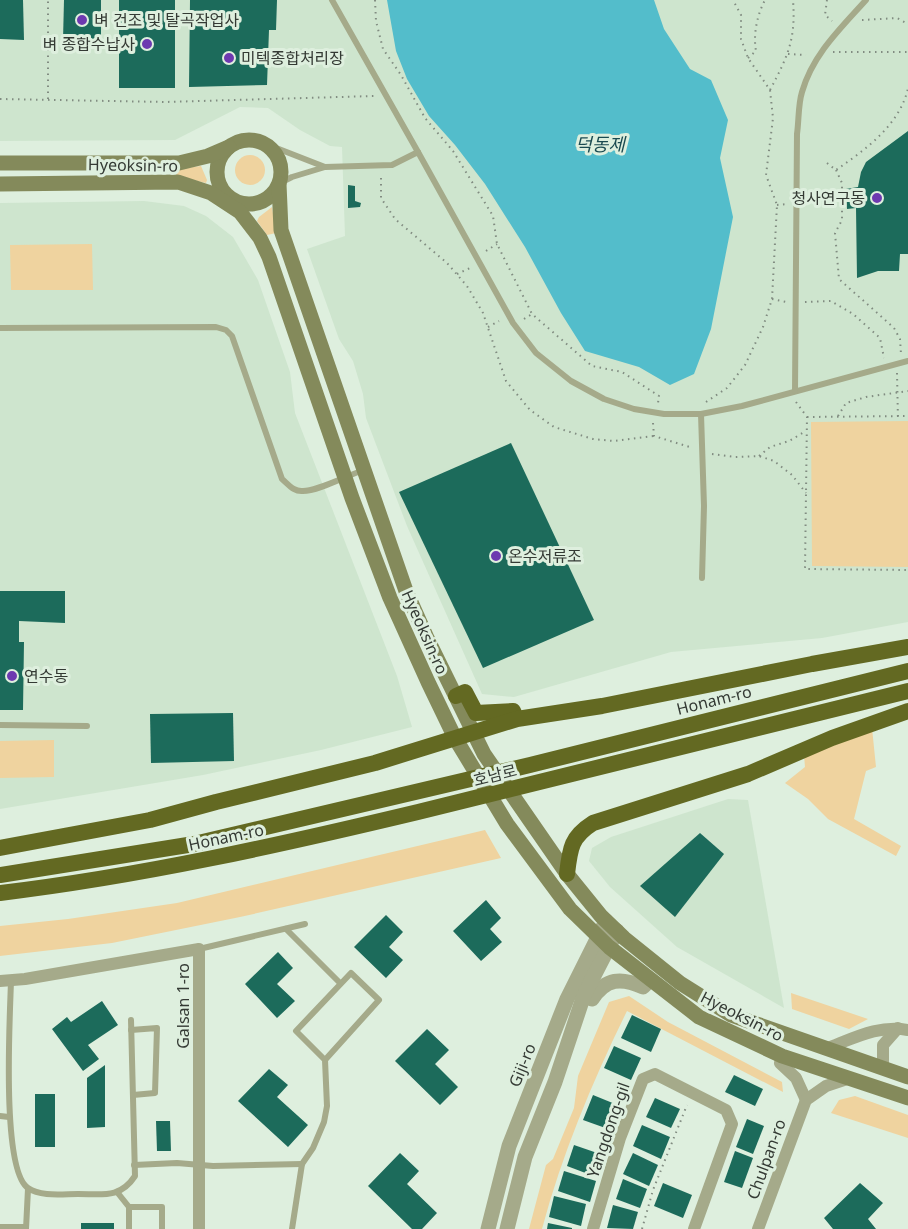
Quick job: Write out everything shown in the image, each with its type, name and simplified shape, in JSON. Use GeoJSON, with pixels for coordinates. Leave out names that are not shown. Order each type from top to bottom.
{"type":"FeatureCollection","features":[{"type":"Feature","properties":{"kind":"highway"},"geometry":{"type":"LineString","coordinates":[[0,848],[150,820],[375,763],[517,719],[602,706],[908,647]]}},
{"type":"Feature","properties":{"kind":"highway","name":"Honam-ro"},"geometry":{"type":"LineString","coordinates":[[530,765],[908,671]]}},
{"type":"Feature","properties":{"kind":"highway","name":"호남로"},"geometry":{"type":"LineString","coordinates":[[457,803],[908,691]]}},
{"type":"Feature","properties":{"kind":"highway"},"geometry":{"type":"LineString","coordinates":[[456,696],[465,692],[476,713],[513,711],[517,719]]}},
{"type":"Feature","properties":{"kind":"highway"},"geometry":{"type":"LineString","coordinates":[[567,874],[569,856],[578,833],[593,823],[748,774],[832,738],[908,711]]}},
{"type":"Feature","properties":{"kind":"highway","name":"호남로"},"geometry":{"type":"LineString","coordinates":[[447,785],[530,765]]}},
{"type":"Feature","properties":{"kind":"highway","name":"Honam-ro"},"geometry":{"type":"LineString","coordinates":[[0,874],[194,844],[447,785]]}},
{"type":"Feature","properties":{"kind":"highway","name":"Honam-ro"},"geometry":{"type":"LineString","coordinates":[[0,893],[61,886],[185,864],[457,803]]}},
{"type":"Feature","properties":{"kind":"main road","name":"Hyeoksin-ro"},"geometry":{"type":"LineString","coordinates":[[0,164],[179,163],[208,156],[246,139],[266,144],[274,151],[280,160],[282,170],[279,184],[281,230],[406,591],[484,754],[567,874],[612,926],[680,983],[731,1015],[908,1077]]}},
{"type":"Feature","properties":{"kind":"main road","name":"Hyeoksin-ro"},"geometry":{"type":"LineString","coordinates":[[229,147],[220,157],[217,177],[232,202],[260,238],[269,257],[345,477],[390,598],[454,738],[507,824],[570,909],[603,942],[699,1017],[782,1056],[908,1098]]}},
{"type":"Feature","properties":{"kind":"main road","name":"Hyeoksin-ro"},"geometry":{"type":"LineString","coordinates":[[0,184],[178,182],[232,202]]}},
{"type":"Feature","properties":{"kind":"main road"},"geometry":{"type":"LineString","coordinates":[[232,202],[253,205],[262,202],[271,197],[279,184]]}},
{"type":"Feature","properties":{"kind":"street"},"geometry":{"type":"LineString","coordinates":[[581,920],[587,943],[584,964]]}},
{"type":"Feature","properties":{"kind":"street","name":"Giji-ro"},"geometry":{"type":"LineString","coordinates":[[507,1229],[525,1157],[555,1082],[603,942],[612,926]]}},
{"type":"Feature","properties":{"kind":"street","name":"Giji-ro"},"geometry":{"type":"LineString","coordinates":[[488,1229],[509,1146],[567,999],[584,964],[603,942]]}},
{"type":"Feature","properties":{"kind":"street","name":"Galsan 1-ro"},"geometry":{"type":"LineString","coordinates":[[6,981],[200,949],[199,1229]]}},
{"type":"Feature","properties":{"kind":"street"},"geometry":{"type":"LineString","coordinates":[[584,995],[592,999],[606,984],[626,979],[643,987],[650,980]]}},
{"type":"Feature","properties":{"kind":"street"},"geometry":{"type":"LineString","coordinates":[[825,1049],[878,1029],[903,1029]]}},
{"type":"Feature","properties":{"kind":"street"},"geometry":{"type":"LineString","coordinates":[[883,1068],[883,1045],[903,1029]]}},
{"type":"Feature","properties":{"kind":"street"},"geometry":{"type":"LineString","coordinates":[[782,1056],[780,1064],[796,1078],[806,1101],[826,1086],[850,1078]]}},
{"type":"Feature","properties":{"kind":"street","name":"Yangdong-gil"},"geometry":{"type":"LineString","coordinates":[[593,1229],[620,1138],[643,1079],[655,1074],[726,1110],[732,1124],[694,1229]]}},
{"type":"Feature","properties":{"kind":"street","name":"Chulpan-ro"},"geometry":{"type":"LineString","coordinates":[[758,1229],[806,1101]]}},
{"type":"Feature","properties":{"kind":"lane"},"geometry":{"type":"LineString","coordinates":[[333,0],[513,323],[536,353],[571,381],[604,399],[634,409],[664,414],[701,414],[742,406],[908,361]]}},
{"type":"Feature","properties":{"kind":"lane"},"geometry":{"type":"LineString","coordinates":[[795,391],[797,134],[801,93],[811,67],[827,43],[866,0]]}},
{"type":"Feature","properties":{"kind":"lane"},"geometry":{"type":"LineString","coordinates":[[266,144],[325,167]]}},
{"type":"Feature","properties":{"kind":"lane"},"geometry":{"type":"LineString","coordinates":[[279,184],[292,177],[325,167],[392,165],[418,152]]}},
{"type":"Feature","properties":{"kind":"lane"},"geometry":{"type":"LineString","coordinates":[[0,328],[216,327],[226,330],[232,336],[282,480],[292,489],[302,492],[364,470]]}},
{"type":"Feature","properties":{"kind":"lane"},"geometry":{"type":"LineString","coordinates":[[701,414],[704,506],[702,578]]}},
{"type":"Feature","properties":{"kind":"lane"},"geometry":{"type":"LineString","coordinates":[[0,725],[87,726]]}},
{"type":"Feature","properties":{"kind":"lane"},"geometry":{"type":"LineString","coordinates":[[200,949],[305,924]]}},
{"type":"Feature","properties":{"kind":"lane"},"geometry":{"type":"LineString","coordinates":[[286,929],[340,983]]}},
{"type":"Feature","properties":{"kind":"lane"},"geometry":{"type":"LineString","coordinates":[[292,1229],[302,1164],[313,1148],[324,1122],[327,1106],[325,1060],[296,1031],[351,973],[379,1000],[325,1060]]}},
{"type":"Feature","properties":{"kind":"lane"},"geometry":{"type":"LineString","coordinates":[[6,981],[9,1117],[13,1155],[21,1180],[28,1189],[45,1194],[113,1194],[128,1187],[135,1176],[131,1020]]}},
{"type":"Feature","properties":{"kind":"lane"},"geometry":{"type":"LineString","coordinates":[[131,1030],[157,1028],[155,1093],[133,1095]]}},
{"type":"Feature","properties":{"kind":"lane"},"geometry":{"type":"LineString","coordinates":[[0,1116],[9,1117]]}},
{"type":"Feature","properties":{"kind":"lane"},"geometry":{"type":"LineString","coordinates":[[134,1165],[302,1164]]}},
{"type":"Feature","properties":{"kind":"lane"},"geometry":{"type":"LineString","coordinates":[[0,1227],[26,1228],[28,1189]]}},
{"type":"Feature","properties":{"kind":"lane"},"geometry":{"type":"LineString","coordinates":[[117,1192],[129,1207],[129,1229]]}},
{"type":"Feature","properties":{"kind":"lane"},"geometry":{"type":"LineString","coordinates":[[129,1207],[162,1207],[162,1229]]}},
{"type":"Feature","properties":{"kind":"path"},"geometry":{"type":"LineString","coordinates":[[48,0],[48,100]]}},
{"type":"Feature","properties":{"kind":"path"},"geometry":{"type":"LineString","coordinates":[[375,0],[376,21],[383,50],[401,75],[425,118],[453,151],[493,216],[497,244],[532,314],[592,366],[622,372],[659,396],[658,403]]}},
{"type":"Feature","properties":{"kind":"path"},"geometry":{"type":"LineString","coordinates":[[706,402],[727,388],[745,365],[763,327],[772,299],[777,205],[766,175],[772,118],[770,90],[748,58],[741,39],[741,15],[734,0]]}},
{"type":"Feature","properties":{"kind":"path"},"geometry":{"type":"LineString","coordinates":[[748,58],[756,51],[754,42],[759,10],[765,0]]}},
{"type":"Feature","properties":{"kind":"path"},"geometry":{"type":"LineString","coordinates":[[770,90],[793,42],[794,0]]}},
{"type":"Feature","properties":{"kind":"path"},"geometry":{"type":"LineString","coordinates":[[826,0],[825,15],[832,21]]}},
{"type":"Feature","properties":{"kind":"path"},"geometry":{"type":"LineString","coordinates":[[861,20],[897,18],[908,24]]}},
{"type":"Feature","properties":{"kind":"path"},"geometry":{"type":"LineString","coordinates":[[833,52],[908,52]]}},
{"type":"Feature","properties":{"kind":"path"},"geometry":{"type":"LineString","coordinates":[[788,54],[806,55]]}},
{"type":"Feature","properties":{"kind":"path"},"geometry":{"type":"LineString","coordinates":[[836,170],[878,137],[897,113],[908,88]]}},
{"type":"Feature","properties":{"kind":"path"},"geometry":{"type":"LineString","coordinates":[[0,99],[165,102],[374,96],[382,89]]}},
{"type":"Feature","properties":{"kind":"path"},"geometry":{"type":"LineString","coordinates":[[826,163],[836,170],[842,183],[842,220],[835,233],[839,279],[894,328],[900,339],[902,355]]}},
{"type":"Feature","properties":{"kind":"path"},"geometry":{"type":"LineString","coordinates":[[381,178],[381,198],[395,219],[447,263],[467,286],[483,313],[506,381],[530,410],[554,427],[593,439],[613,441],[654,436],[702,451],[735,457],[759,456],[774,461],[792,475],[806,493]]}},
{"type":"Feature","properties":{"kind":"path"},"geometry":{"type":"LineString","coordinates":[[777,205],[787,204]]}},
{"type":"Feature","properties":{"kind":"path"},"geometry":{"type":"LineString","coordinates":[[486,251],[497,244]]}},
{"type":"Feature","properties":{"kind":"path"},"geometry":{"type":"LineString","coordinates":[[457,274],[470,268]]}},
{"type":"Feature","properties":{"kind":"path"},"geometry":{"type":"LineString","coordinates":[[772,299],[786,302]]}},
{"type":"Feature","properties":{"kind":"path"},"geometry":{"type":"LineString","coordinates":[[805,302],[831,301],[853,314],[880,338],[884,359]]}},
{"type":"Feature","properties":{"kind":"path"},"geometry":{"type":"LineString","coordinates":[[524,319],[532,314]]}},
{"type":"Feature","properties":{"kind":"path"},"geometry":{"type":"LineString","coordinates":[[488,327],[499,321]]}},
{"type":"Feature","properties":{"kind":"path"},"geometry":{"type":"LineString","coordinates":[[897,373],[898,421]]}},
{"type":"Feature","properties":{"kind":"path"},"geometry":{"type":"LineString","coordinates":[[837,417],[846,403],[866,397],[908,391]]}},
{"type":"Feature","properties":{"kind":"path"},"geometry":{"type":"LineString","coordinates":[[796,402],[807,417],[805,569],[908,570]]}},
{"type":"Feature","properties":{"kind":"path"},"geometry":{"type":"LineString","coordinates":[[807,417],[908,416]]}},
{"type":"Feature","properties":{"kind":"path"},"geometry":{"type":"LineString","coordinates":[[653,422],[654,436]]}},
{"type":"Feature","properties":{"kind":"path"},"geometry":{"type":"LineString","coordinates":[[759,456],[770,447],[789,441],[806,431]]}},
{"type":"Feature","properties":{"kind":"path"},"geometry":{"type":"LineString","coordinates":[[642,1229],[653,1190],[688,1103]]}},
{"type":"Feature","properties":{"kind":"shaded area"},"geometry":{"type":"Polygon","coordinates":[[[0,0],[908,0],[908,622],[822,638],[671,652],[514,697],[482,694],[407,526],[366,418],[363,394],[353,361],[339,339],[307,249],[345,236],[342,147],[330,146],[300,130],[268,108],[240,107],[175,140],[0,141],[0,0]]]}},
{"type":"Feature","properties":{"kind":"shaded area"},"geometry":{"type":"Polygon","coordinates":[[[250,155],[256,156],[264,164],[264,176],[256,184],[250,185],[244,184],[236,176],[235,170],[236,164],[244,156],[250,155]]]}},
{"type":"Feature","properties":{"kind":"shaded area"},"geometry":{"type":"Polygon","coordinates":[[[201,166],[207,180],[206,183],[176,176],[177,169],[201,166]]]}},
{"type":"Feature","properties":{"kind":"shaded area"},"geometry":{"type":"Polygon","coordinates":[[[144,201],[184,206],[206,216],[233,237],[258,280],[290,372],[295,413],[397,676],[412,727],[321,750],[203,775],[0,809],[0,203],[144,201]]]}},
{"type":"Feature","properties":{"kind":"shaded area"},"geometry":{"type":"Polygon","coordinates":[[[272,207],[276,233],[267,235],[257,221],[272,207]]]}},
{"type":"Feature","properties":{"kind":"shaded area"},"geometry":{"type":"Polygon","coordinates":[[[92,244],[93,290],[11,290],[10,245],[92,244]]]}},
{"type":"Feature","properties":{"kind":"shaded area"},"geometry":{"type":"Polygon","coordinates":[[[908,421],[908,567],[812,566],[811,422],[908,421]]]}},
{"type":"Feature","properties":{"kind":"shaded area"},"geometry":{"type":"Polygon","coordinates":[[[872,728],[876,767],[866,771],[854,819],[901,846],[896,856],[828,819],[808,799],[785,783],[805,767],[804,755],[872,728]]]}},
{"type":"Feature","properties":{"kind":"shaded area"},"geometry":{"type":"Polygon","coordinates":[[[54,740],[54,777],[0,778],[0,741],[54,740]]]}},
{"type":"Feature","properties":{"kind":"shaded area"},"geometry":{"type":"Polygon","coordinates":[[[728,799],[748,800],[784,1008],[677,947],[610,887],[589,861],[592,848],[611,837],[728,799]]]}},
{"type":"Feature","properties":{"kind":"shaded area"},"geometry":{"type":"Polygon","coordinates":[[[485,830],[501,858],[240,917],[112,943],[0,956],[0,926],[68,919],[177,903],[485,830]]]}},
{"type":"Feature","properties":{"kind":"shaded area"},"geometry":{"type":"Polygon","coordinates":[[[791,993],[868,1019],[849,1029],[792,1009],[791,993]]]}},
{"type":"Feature","properties":{"kind":"shaded area"},"geometry":{"type":"Polygon","coordinates":[[[629,996],[668,1022],[782,1082],[783,1092],[627,1011],[579,1118],[542,1229],[529,1229],[546,1165],[553,1159],[574,1108],[578,1076],[609,1002],[629,996]]]}},
{"type":"Feature","properties":{"kind":"shaded area"},"geometry":{"type":"Polygon","coordinates":[[[855,1096],[908,1115],[908,1138],[831,1113],[839,1100],[855,1096]]]}},
{"type":"Feature","properties":{"kind":"water","name":"덕동제"},"geometry":{"type":"Polygon","coordinates":[[[387,0],[654,0],[664,29],[690,69],[711,80],[728,120],[720,158],[733,217],[711,329],[694,374],[670,385],[639,367],[585,351],[525,247],[485,184],[429,116],[407,79],[396,51],[387,0]]]}},
{"type":"Feature","properties":{"kind":"building"},"geometry":{"type":"Polygon","coordinates":[[[0,0],[23,0],[24,40],[0,39],[0,0]]]}},
{"type":"Feature","properties":{"kind":"building","name":"벼 건조 및 탈곡작업사"},"geometry":{"type":"Polygon","coordinates":[[[64,0],[101,0],[101,42],[63,40],[64,0]]]}},
{"type":"Feature","properties":{"kind":"building","name":"벼 종합수납사"},"geometry":{"type":"Polygon","coordinates":[[[119,0],[175,0],[175,88],[119,88],[119,0]]]}},
{"type":"Feature","properties":{"kind":"building","name":"미텍종합처리장"},"geometry":{"type":"Polygon","coordinates":[[[190,0],[277,0],[276,30],[269,30],[267,85],[189,87],[190,0]]]}},
{"type":"Feature","properties":{"kind":"building","name":"청사연구동"},"geometry":{"type":"Polygon","coordinates":[[[908,131],[908,254],[900,254],[899,271],[878,271],[857,278],[856,208],[847,209],[846,189],[858,187],[866,162],[908,131]]]}},
{"type":"Feature","properties":{"kind":"building"},"geometry":{"type":"Polygon","coordinates":[[[348,185],[355,186],[355,201],[361,203],[360,207],[348,208],[348,185]]]}},
{"type":"Feature","properties":{"kind":"building","name":"온수저류조"},"geometry":{"type":"Polygon","coordinates":[[[511,443],[594,620],[483,668],[399,492],[511,443]]]}},
{"type":"Feature","properties":{"kind":"building","name":"연수동"},"geometry":{"type":"Polygon","coordinates":[[[0,591],[65,591],[65,623],[19,621],[19,642],[24,642],[23,710],[0,710],[0,591]]]}},
{"type":"Feature","properties":{"kind":"building"},"geometry":{"type":"Polygon","coordinates":[[[233,713],[234,761],[151,763],[150,714],[233,713]]]}},
{"type":"Feature","properties":{"kind":"building"},"geometry":{"type":"Polygon","coordinates":[[[700,833],[724,854],[675,917],[640,886],[700,833]]]}},
{"type":"Feature","properties":{"kind":"building"},"geometry":{"type":"Polygon","coordinates":[[[486,900],[501,918],[490,929],[502,942],[481,961],[453,931],[486,900]]]}},
{"type":"Feature","properties":{"kind":"building"},"geometry":{"type":"Polygon","coordinates":[[[386,915],[403,932],[389,947],[403,960],[386,978],[354,947],[386,915]]]}},
{"type":"Feature","properties":{"kind":"building"},"geometry":{"type":"Polygon","coordinates":[[[278,952],[293,968],[277,984],[295,1001],[277,1018],[245,984],[278,952]]]}},
{"type":"Feature","properties":{"kind":"building"},"geometry":{"type":"Polygon","coordinates":[[[102,1001],[118,1025],[88,1045],[99,1059],[83,1071],[52,1029],[67,1017],[71,1022],[102,1001]]]}},
{"type":"Feature","properties":{"kind":"building"},"geometry":{"type":"Polygon","coordinates":[[[632,1015],[661,1029],[651,1052],[621,1038],[632,1015]]]}},
{"type":"Feature","properties":{"kind":"building"},"geometry":{"type":"Polygon","coordinates":[[[427,1029],[449,1050],[435,1064],[458,1087],[440,1105],[395,1061],[427,1029]]]}},
{"type":"Feature","properties":{"kind":"building"},"geometry":{"type":"Polygon","coordinates":[[[614,1046],[641,1058],[631,1080],[604,1068],[614,1046]]]}},
{"type":"Feature","properties":{"kind":"building"},"geometry":{"type":"Polygon","coordinates":[[[105,1065],[105,1127],[87,1128],[87,1078],[105,1065]]]}},
{"type":"Feature","properties":{"kind":"building"},"geometry":{"type":"Polygon","coordinates":[[[269,1069],[288,1085],[277,1097],[308,1125],[288,1147],[238,1101],[269,1069]]]}},
{"type":"Feature","properties":{"kind":"building"},"geometry":{"type":"Polygon","coordinates":[[[734,1075],[763,1089],[755,1106],[725,1092],[734,1075]]]}},
{"type":"Feature","properties":{"kind":"building"},"geometry":{"type":"Polygon","coordinates":[[[35,1094],[55,1094],[55,1147],[35,1147],[35,1094]]]}},
{"type":"Feature","properties":{"kind":"building"},"geometry":{"type":"Polygon","coordinates":[[[593,1095],[620,1106],[611,1130],[583,1120],[593,1095]]]}},
{"type":"Feature","properties":{"kind":"building"},"geometry":{"type":"Polygon","coordinates":[[[655,1098],[680,1109],[671,1128],[646,1117],[655,1098]]]}},
{"type":"Feature","properties":{"kind":"building"},"geometry":{"type":"Polygon","coordinates":[[[747,1119],[764,1126],[753,1154],[736,1147],[747,1119]]]}},
{"type":"Feature","properties":{"kind":"building"},"geometry":{"type":"Polygon","coordinates":[[[156,1121],[170,1121],[171,1151],[157,1151],[156,1121]]]}},
{"type":"Feature","properties":{"kind":"building"},"geometry":{"type":"Polygon","coordinates":[[[642,1125],[670,1137],[661,1159],[633,1146],[642,1125]]]}},
{"type":"Feature","properties":{"kind":"building"},"geometry":{"type":"Polygon","coordinates":[[[574,1145],[603,1155],[596,1177],[567,1166],[574,1145]]]}},
{"type":"Feature","properties":{"kind":"building"},"geometry":{"type":"Polygon","coordinates":[[[735,1151],[753,1158],[742,1188],[724,1182],[735,1151]]]}},
{"type":"Feature","properties":{"kind":"building"},"geometry":{"type":"Polygon","coordinates":[[[400,1153],[419,1171],[407,1184],[437,1213],[422,1229],[412,1229],[368,1186],[400,1153]]]}},
{"type":"Feature","properties":{"kind":"building"},"geometry":{"type":"Polygon","coordinates":[[[633,1153],[658,1165],[649,1186],[623,1174],[633,1153]]]}},
{"type":"Feature","properties":{"kind":"building"},"geometry":{"type":"Polygon","coordinates":[[[564,1171],[596,1181],[590,1202],[558,1191],[564,1171]]]}},
{"type":"Feature","properties":{"kind":"building"},"geometry":{"type":"Polygon","coordinates":[[[623,1179],[647,1189],[640,1208],[616,1199],[623,1179]]]}},
{"type":"Feature","properties":{"kind":"building"},"geometry":{"type":"Polygon","coordinates":[[[663,1183],[692,1195],[683,1218],[654,1206],[663,1183]]]}},
{"type":"Feature","properties":{"kind":"building"},"geometry":{"type":"Polygon","coordinates":[[[860,1183],[883,1203],[868,1219],[876,1229],[833,1229],[824,1218],[860,1183]]]}},
{"type":"Feature","properties":{"kind":"building"},"geometry":{"type":"Polygon","coordinates":[[[554,1196],[586,1204],[581,1226],[549,1217],[554,1196]]]}},
{"type":"Feature","properties":{"kind":"building"},"geometry":{"type":"Polygon","coordinates":[[[613,1205],[638,1212],[633,1229],[607,1228],[613,1205]]]}},
{"type":"Feature","properties":{"kind":"building"},"geometry":{"type":"Polygon","coordinates":[[[81,1223],[114,1223],[114,1229],[81,1229],[81,1223]]]}},
{"type":"Feature","properties":{"kind":"building"},"geometry":{"type":"Polygon","coordinates":[[[548,1223],[572,1228],[572,1229],[547,1229],[548,1223]]]}},
{"type":"Feature","properties":{"kind":"place","name":"벼 건조 및 탈곡작업사"},"geometry":{"type":"Point","coordinates":[82,20]}},
{"type":"Feature","properties":{"kind":"place","name":"벼 종합수납사"},"geometry":{"type":"Point","coordinates":[147,44]}},
{"type":"Feature","properties":{"kind":"place","name":"미텍종합처리장"},"geometry":{"type":"Point","coordinates":[229,58]}},
{"type":"Feature","properties":{"kind":"place","name":"청사연구동"},"geometry":{"type":"Point","coordinates":[877,198]}},
{"type":"Feature","properties":{"kind":"place","name":"온수저류조"},"geometry":{"type":"Point","coordinates":[496,556]}},
{"type":"Feature","properties":{"kind":"place","name":"연수동"},"geometry":{"type":"Point","coordinates":[12,676]}}]}
